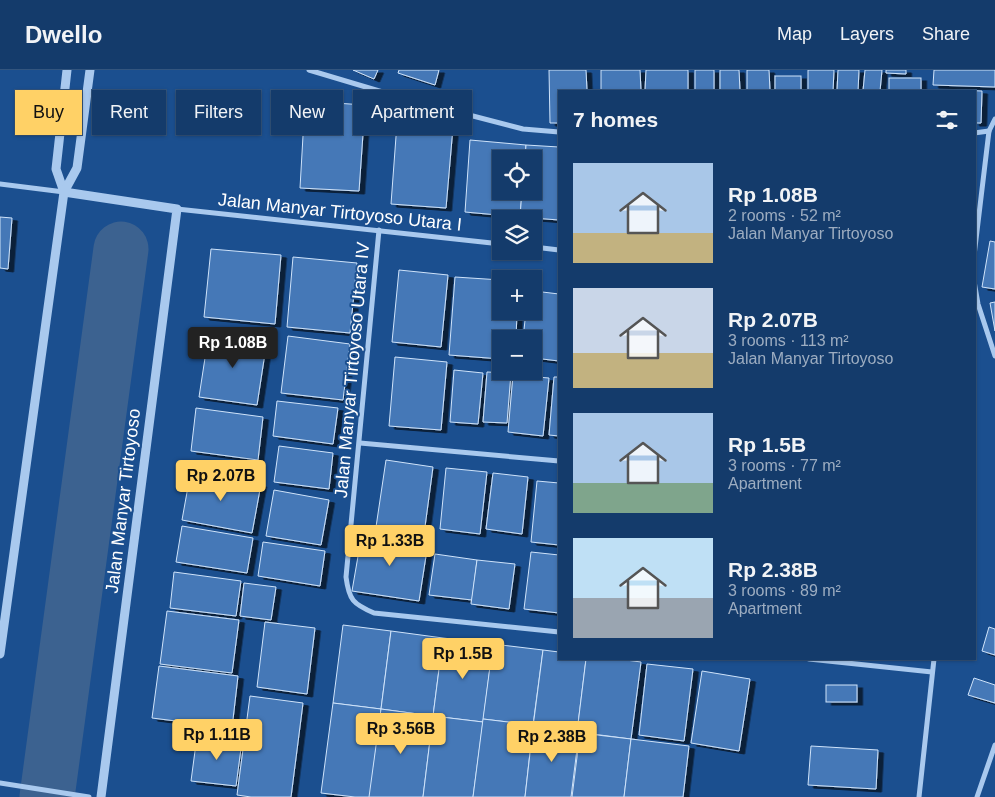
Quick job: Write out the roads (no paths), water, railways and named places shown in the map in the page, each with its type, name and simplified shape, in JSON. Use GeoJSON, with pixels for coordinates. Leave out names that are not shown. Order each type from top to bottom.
{"type":"FeatureCollection","features":[{"type":"Feature","properties":{"kind":"street"},"geometry":{"type":"LineString","coordinates":[[64,192],[56,169],[67,70]]}},
{"type":"Feature","properties":{"kind":"street"},"geometry":{"type":"LineString","coordinates":[[0,654],[64,192],[77,168],[90,70]]}},
{"type":"Feature","properties":{"kind":"street"},"geometry":{"type":"LineString","coordinates":[[309,70],[396,96],[523,130],[558,132]]}},
{"type":"Feature","properties":{"kind":"street"},"geometry":{"type":"LineString","coordinates":[[976,239],[989,132],[995,119]]}},
{"type":"Feature","properties":{"kind":"street"},"geometry":{"type":"LineString","coordinates":[[976,133],[989,132]]}},
{"type":"Feature","properties":{"kind":"street"},"geometry":{"type":"LineString","coordinates":[[0,184],[177,208]]}},
{"type":"Feature","properties":{"kind":"street","name":"Jalan Manyar Tirtoyoso Utara I"},"geometry":{"type":"LineString","coordinates":[[177,208],[492,243]]}},
{"type":"Feature","properties":{"kind":"street","name":"Jalan Manyar Tirtoyoso"},"geometry":{"type":"LineString","coordinates":[[101,797],[177,208]]}},
{"type":"Feature","properties":{"kind":"street","name":"Jalan Manyar Tirtoyoso Utara IV"},"geometry":{"type":"LineString","coordinates":[[380,230],[346,578],[348,594],[359,606],[374,613],[558,632]]}},
{"type":"Feature","properties":{"kind":"street"},"geometry":{"type":"LineString","coordinates":[[542,248],[558,250]]}},
{"type":"Feature","properties":{"kind":"street"},"geometry":{"type":"LineString","coordinates":[[976,292],[995,356]]}},
{"type":"Feature","properties":{"kind":"street"},"geometry":{"type":"LineString","coordinates":[[360,443],[558,461]]}},
{"type":"Feature","properties":{"kind":"street"},"geometry":{"type":"LineString","coordinates":[[818,660],[932,672]]}},
{"type":"Feature","properties":{"kind":"street"},"geometry":{"type":"LineString","coordinates":[[919,797],[934,660]]}},
{"type":"Feature","properties":{"kind":"street"},"geometry":{"type":"LineString","coordinates":[[976,797],[995,745]]}},
{"type":"Feature","properties":{"kind":"street"},"geometry":{"type":"LineString","coordinates":[[0,783],[89,797]]}},
{"type":"Feature","properties":{"kind":"waterway"},"geometry":{"type":"LineString","coordinates":[[47,797],[121,249]]}}]}
